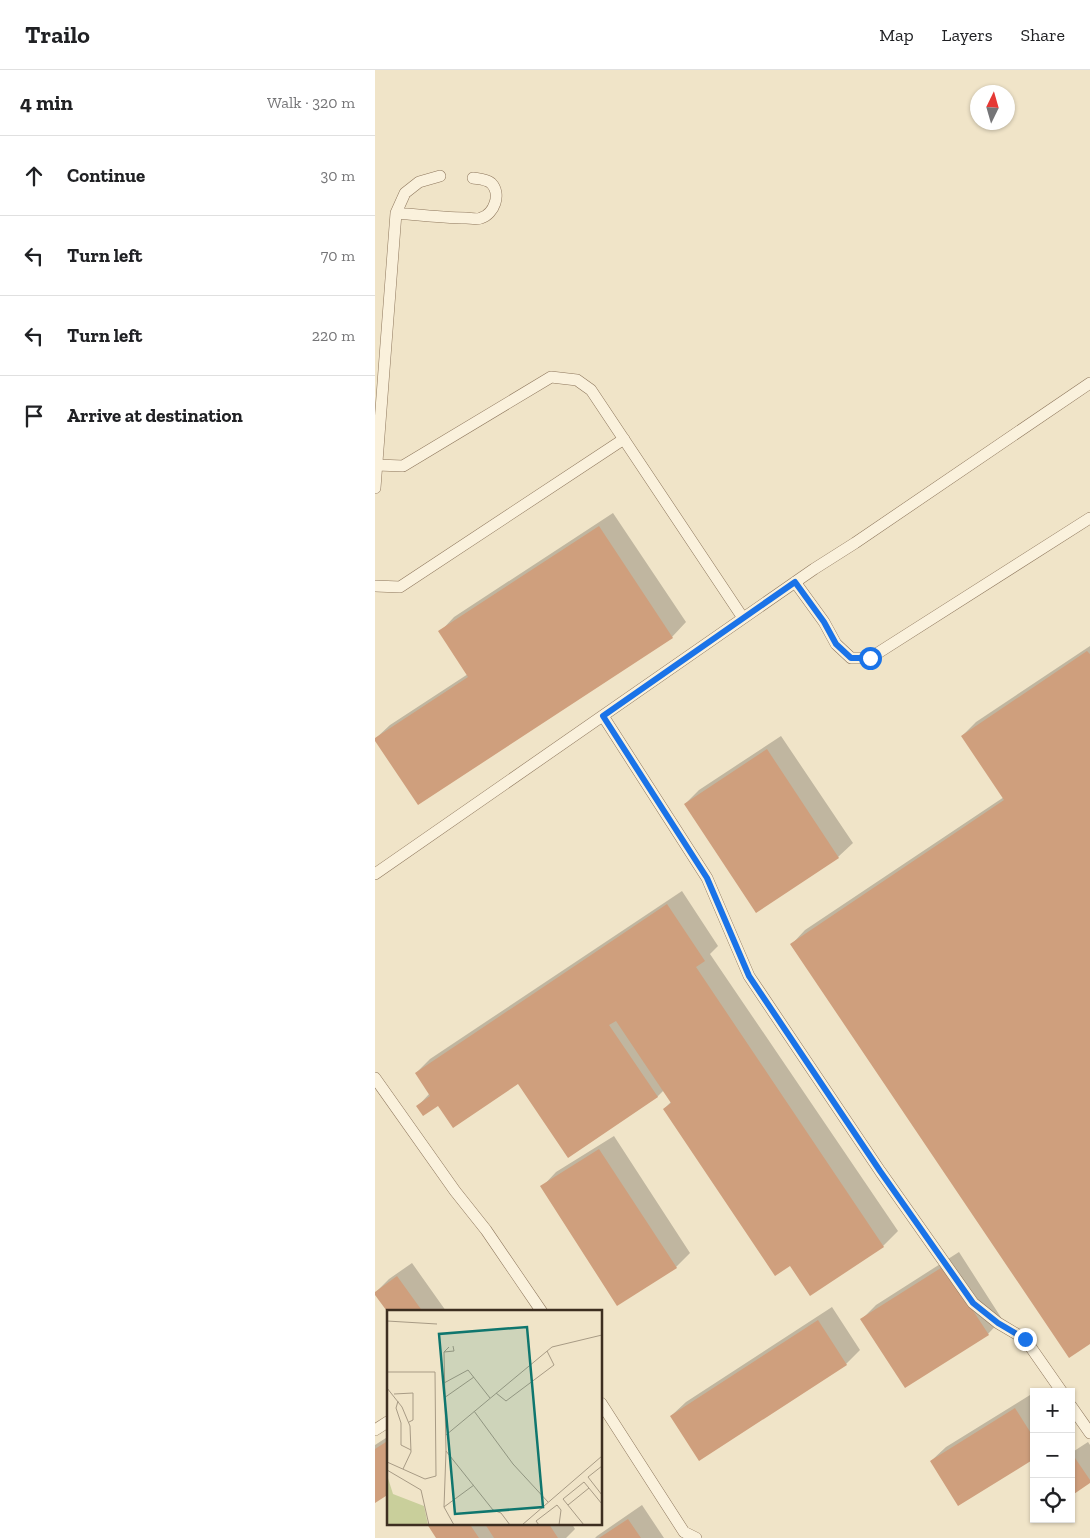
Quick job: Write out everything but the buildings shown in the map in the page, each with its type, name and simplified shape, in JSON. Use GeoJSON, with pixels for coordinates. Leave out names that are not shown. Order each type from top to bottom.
{"type":"FeatureCollection","features":[{"type":"Feature","properties":{"kind":"lane"},"geometry":{"type":"LineString","coordinates":[[375,488],[396,213],[405,193],[419,182],[440,176]]}},
{"type":"Feature","properties":{"kind":"lane"},"geometry":{"type":"LineString","coordinates":[[396,213],[480,219],[489,213],[495,203],[496,192],[492,184],[485,179],[473,178]]}},
{"type":"Feature","properties":{"kind":"lane"},"geometry":{"type":"LineString","coordinates":[[377,464],[403,466],[551,377],[577,380],[591,390],[743,618]]}},
{"type":"Feature","properties":{"kind":"lane"},"geometry":{"type":"LineString","coordinates":[[375,874],[795,582],[884,524],[1090,383]]}},
{"type":"Feature","properties":{"kind":"lane"},"geometry":{"type":"LineString","coordinates":[[375,586],[400,587],[624,440]]}},
{"type":"Feature","properties":{"kind":"lane"},"geometry":{"type":"LineString","coordinates":[[795,582],[824,622],[836,644],[851,658],[870,658],[1090,518]]}},
{"type":"Feature","properties":{"kind":"lane"},"geometry":{"type":"LineString","coordinates":[[603,716],[707,878],[749,976],[880,1171],[973,1303],[998,1323],[1025,1339],[1059,1388]]}},
{"type":"Feature","properties":{"kind":"lane"},"geometry":{"type":"LineString","coordinates":[[375,1078],[455,1191],[486,1230],[541,1310]]}},
{"type":"Feature","properties":{"kind":"lane"},"geometry":{"type":"LineString","coordinates":[[603,1407],[684,1532],[696,1538]]}},
{"type":"Feature","properties":{"kind":"lane"},"geometry":{"type":"LineString","coordinates":[[1075,1412],[1090,1433]]}},
{"type":"Feature","properties":{"kind":"lane"},"geometry":{"type":"LineString","coordinates":[[375,1430],[387,1422]]}},
{"type":"Feature","properties":{"kind":"route"},"geometry":{"type":"LineString","coordinates":[[870,658],[851,658],[836,644],[824,622],[795,582],[603,716],[707,878],[749,976],[880,1171],[973,1303],[998,1323],[1025,1339]]}}]}
